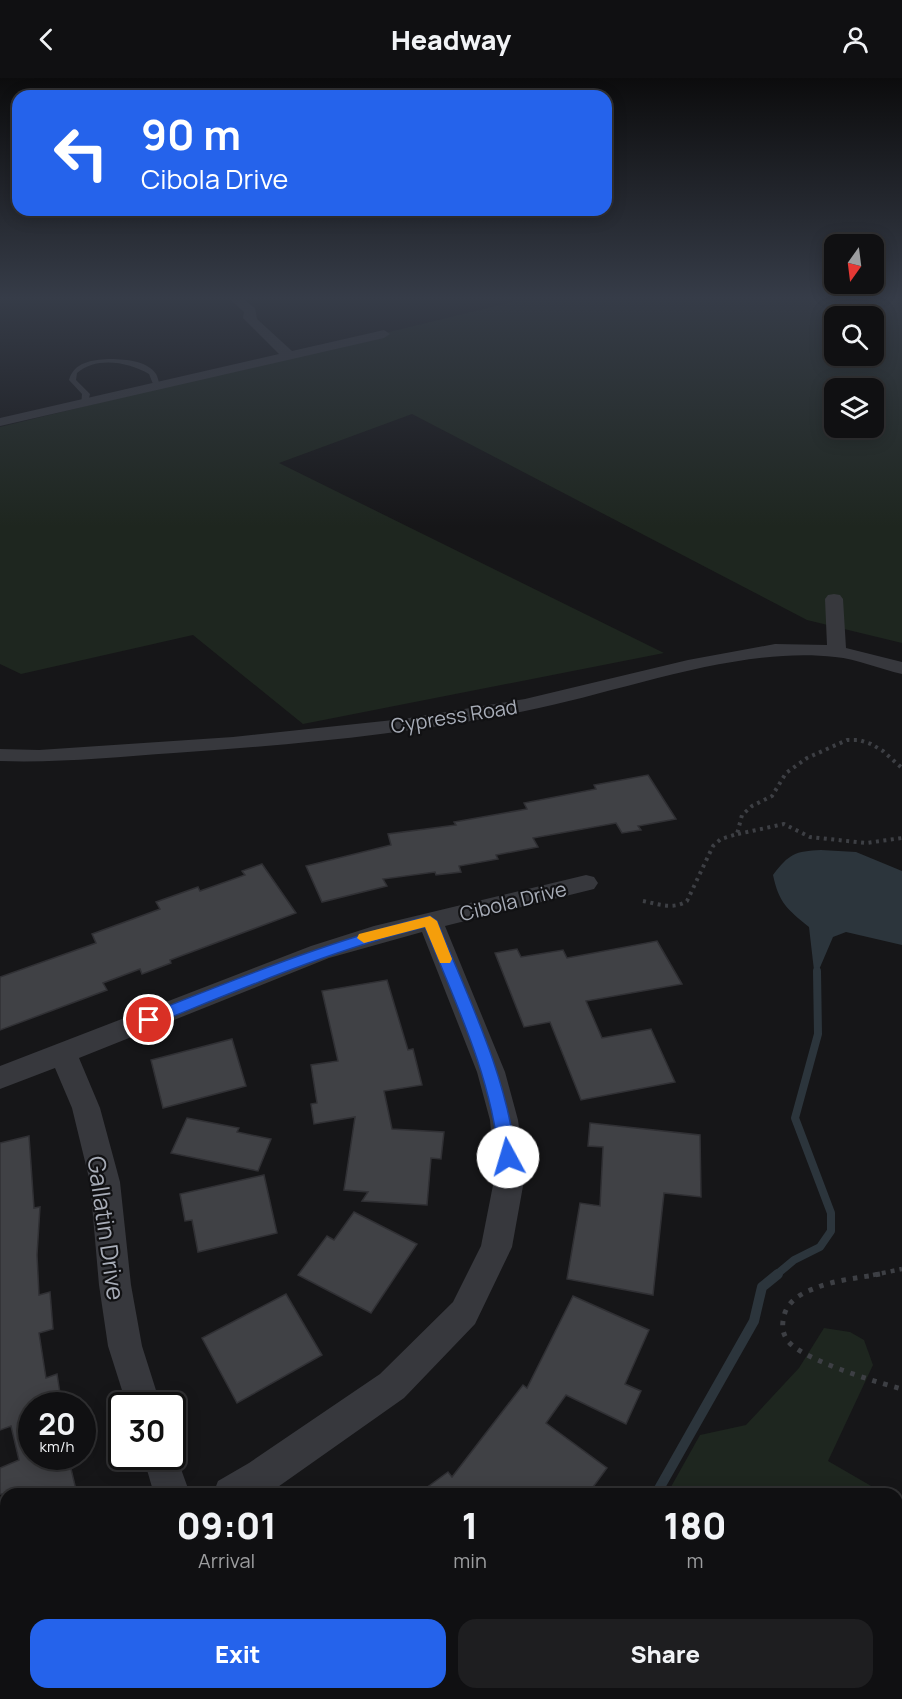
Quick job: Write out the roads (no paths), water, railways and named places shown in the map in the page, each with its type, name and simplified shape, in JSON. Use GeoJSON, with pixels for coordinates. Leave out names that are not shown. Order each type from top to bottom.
{"type":"FeatureCollection","features":[{"type":"Feature","properties":{"kind":"street"},"geometry":{"type":"LineString","coordinates":[[0,422],[208,376]]}},
{"type":"Feature","properties":{"kind":"street"},"geometry":{"type":"LineString","coordinates":[[834,599],[837,651]]}},
{"type":"Feature","properties":{"kind":"street","name":"Cypress Road"},"geometry":{"type":"LineString","coordinates":[[0,755],[39,756],[233,743],[384,728],[525,705],[688,666],[776,650],[837,651],[902,668]]}},
{"type":"Feature","properties":{"kind":"street","name":"Cibola Drive"},"geometry":{"type":"LineString","coordinates":[[0,1078],[320,952],[374,935],[586,883]]}},
{"type":"Feature","properties":{"kind":"street"},"geometry":{"type":"LineString","coordinates":[[241,1488],[392,1386],[464,1313],[495,1247],[510,1175],[504,1120],[491,1072],[430,921]]}},
{"type":"Feature","properties":{"kind":"street","name":"Gallatin Drive"},"geometry":{"type":"LineString","coordinates":[[63,1053],[87,1108],[105,1182],[115,1285],[124,1346],[139,1392]]}},
{"type":"Feature","properties":{"kind":"street"},"geometry":{"type":"LineString","coordinates":[[164,1470],[170,1488]]}},
{"type":"Feature","properties":{"kind":"lane"},"geometry":{"type":"LineString","coordinates":[[72,376],[72,380],[86,394],[84,404]]}},
{"type":"Feature","properties":{"kind":"lane"},"geometry":{"type":"LineString","coordinates":[[153,376],[157,388]]}},
{"type":"Feature","properties":{"kind":"waterway"},"geometry":{"type":"LineString","coordinates":[[776,1275],[794,1260],[820,1247],[831,1231],[831,1213],[795,1118],[818,1034],[817,971]]}},
{"type":"Feature","properties":{"kind":"waterway"},"geometry":{"type":"LineString","coordinates":[[659,1488],[754,1321],[762,1287],[778,1274]]}}]}
